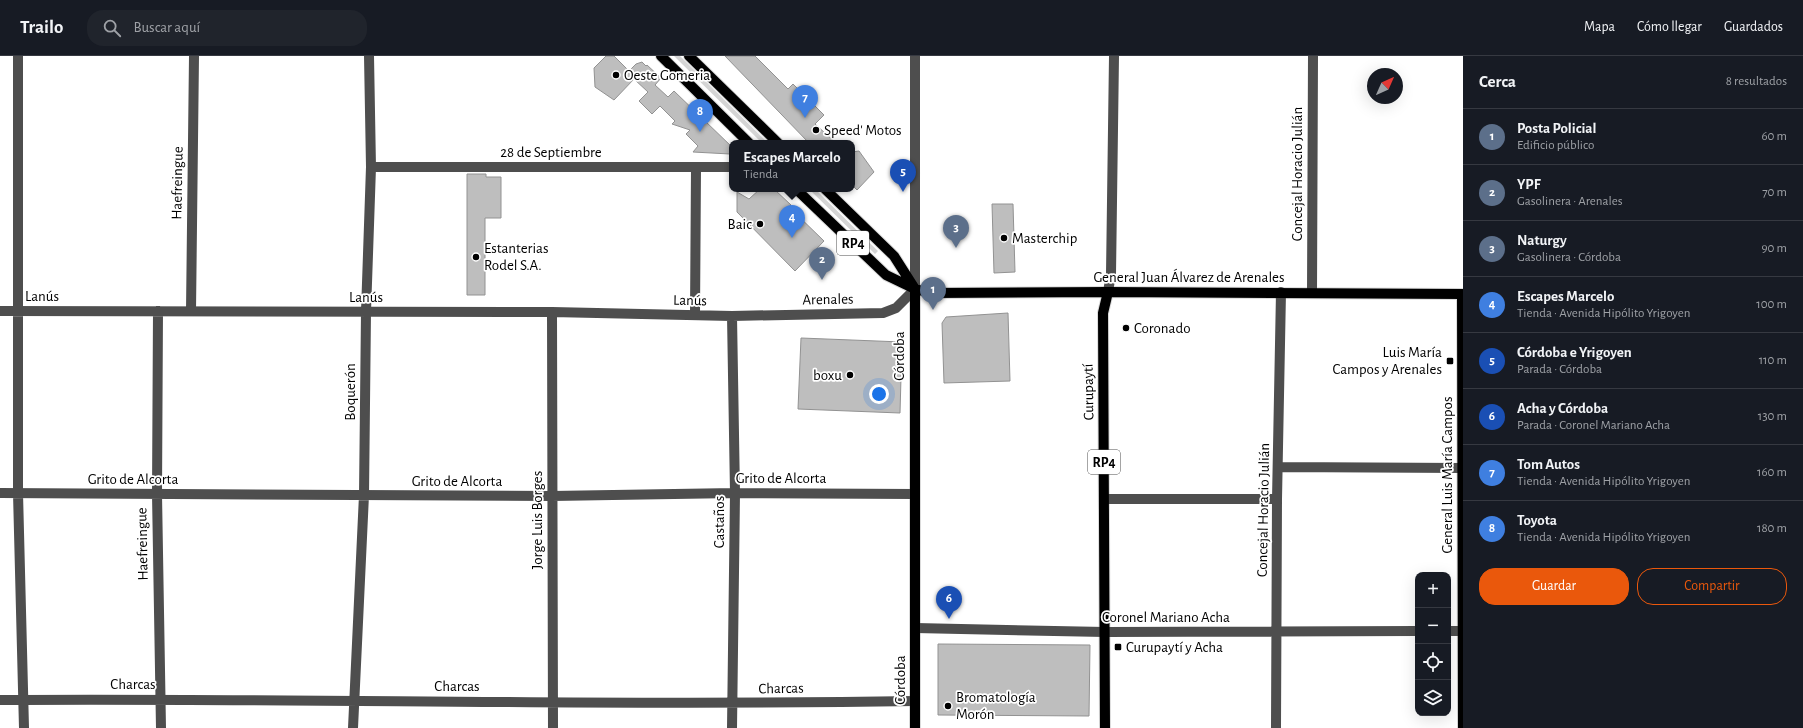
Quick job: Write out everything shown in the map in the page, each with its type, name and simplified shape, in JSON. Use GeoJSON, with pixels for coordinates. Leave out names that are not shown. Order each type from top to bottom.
{"type":"FeatureCollection","features":[{"type":"Feature","properties":{"kind":"main road"},"geometry":{"type":"LineString","coordinates":[[661,56],[746,140]]}},
{"type":"Feature","properties":{"kind":"main road"},"geometry":{"type":"LineString","coordinates":[[689,56],[775,140]]}},
{"type":"Feature","properties":{"kind":"main road","name":"RP4"},"geometry":{"type":"LineString","coordinates":[[799,192],[886,275],[915,289]]}},
{"type":"Feature","properties":{"kind":"main road","name":"RP4"},"geometry":{"type":"LineString","coordinates":[[828,192],[894,256],[915,289]]}},
{"type":"Feature","properties":{"kind":"main road","name":"General Juan Álvarez de Arenales"},"geometry":{"type":"LineString","coordinates":[[915,289],[931,293],[1312,292],[1462,294]]}},
{"type":"Feature","properties":{"kind":"main road","name":"Córdoba"},"geometry":{"type":"LineString","coordinates":[[915,289],[915,728]]}},
{"type":"Feature","properties":{"kind":"main road","name":"Curupaytí"},"geometry":{"type":"LineString","coordinates":[[1105,728],[1103,313],[1108,292]]}},
{"type":"Feature","properties":{"kind":"main road","name":"General Luis María Campos"},"geometry":{"type":"LineString","coordinates":[[1462,294],[1463,728]]}},
{"type":"Feature","properties":{"kind":"street"},"geometry":{"type":"LineString","coordinates":[[18,56],[18,493],[24,728]]}},
{"type":"Feature","properties":{"kind":"street","name":"Haefreingue"},"geometry":{"type":"LineString","coordinates":[[191,311],[194,56]]}},
{"type":"Feature","properties":{"kind":"street","name":"Boquerón"},"geometry":{"type":"LineString","coordinates":[[353,728],[364,495],[366,312],[370,167],[369,56]]}},
{"type":"Feature","properties":{"kind":"street","name":"Córdoba"},"geometry":{"type":"LineString","coordinates":[[915,56],[915,289]]}},
{"type":"Feature","properties":{"kind":"street","name":"Curupaytí"},"geometry":{"type":"LineString","coordinates":[[1108,292],[1111,274],[1114,56]]}},
{"type":"Feature","properties":{"kind":"street","name":"Concejal Horacio Julián"},"geometry":{"type":"LineString","coordinates":[[1312,292],[1313,56]]}},
{"type":"Feature","properties":{"kind":"street","name":"28 de Septiembre"},"geometry":{"type":"LineString","coordinates":[[370,167],[729,167]]}},
{"type":"Feature","properties":{"kind":"street"},"geometry":{"type":"LineString","coordinates":[[695,315],[696,168]]}},
{"type":"Feature","properties":{"kind":"street","name":"Arenales"},"geometry":{"type":"LineString","coordinates":[[732,316],[883,313],[896,308],[915,289]]}},
{"type":"Feature","properties":{"kind":"street","name":"Concejal Horacio Julián"},"geometry":{"type":"LineString","coordinates":[[1276,728],[1277,499],[1281,292]]}},
{"type":"Feature","properties":{"kind":"street","name":"Lanús"},"geometry":{"type":"LineString","coordinates":[[0,311],[552,312],[732,316]]}},
{"type":"Feature","properties":{"kind":"street","name":"Haefreingue"},"geometry":{"type":"LineString","coordinates":[[158,311],[156,494],[161,728]]}},
{"type":"Feature","properties":{"kind":"street","name":"Jorge Luis Borges"},"geometry":{"type":"LineString","coordinates":[[552,312],[552,728]]}},
{"type":"Feature","properties":{"kind":"street","name":"Castaños"},"geometry":{"type":"LineString","coordinates":[[732,316],[735,493],[732,728]]}},
{"type":"Feature","properties":{"kind":"street"},"geometry":{"type":"LineString","coordinates":[[1278,467],[1462,468]]}},
{"type":"Feature","properties":{"kind":"street","name":"Grito de Alcorta"},"geometry":{"type":"LineString","coordinates":[[0,494],[552,496],[735,493],[915,494]]}},
{"type":"Feature","properties":{"kind":"street"},"geometry":{"type":"LineString","coordinates":[[1104,499],[1277,499]]}},
{"type":"Feature","properties":{"kind":"street","name":"Coronel Mariano Acha"},"geometry":{"type":"LineString","coordinates":[[915,628],[1105,632],[1415,631]]}},
{"type":"Feature","properties":{"kind":"street"},"geometry":{"type":"LineString","coordinates":[[1451,631],[1462,631]]}},
{"type":"Feature","properties":{"kind":"street","name":"Charcas"},"geometry":{"type":"LineString","coordinates":[[0,700],[160,699],[552,701],[732,704],[915,701]]}},
{"type":"Feature","properties":{"kind":"shaded area"},"geometry":{"type":"Polygon","coordinates":[[[674,56],[680,56],[765,140],[759,140],[674,56]]]}},
{"type":"Feature","properties":{"kind":"shaded area"},"geometry":{"type":"Polygon","coordinates":[[[812,192],[818,192],[878,251],[875,254],[812,192]]]}},
{"type":"Feature","properties":{"kind":"building"},"geometry":{"type":"Polygon","coordinates":[[[606,56],[614,56],[629,71],[636,64],[642,62],[646,66],[647,65],[661,78],[655,85],[668,97],[674,91],[729,144],[729,154],[693,152],[698,146],[686,134],[690,130],[672,124],[675,121],[660,106],[652,114],[639,101],[648,92],[634,79],[614,100],[595,87],[594,68],[606,56]]]}},
{"type":"Feature","properties":{"kind":"building"},"geometry":{"type":"Polygon","coordinates":[[[725,56],[755,56],[788,89],[793,84],[824,115],[815,124],[833,140],[806,140],[725,56]]]}},
{"type":"Feature","properties":{"kind":"building"},"geometry":{"type":"Polygon","coordinates":[[[859,151],[874,172],[857,190],[855,188],[855,152],[859,151]]]}},
{"type":"Feature","properties":{"kind":"building","name":"Estanterias Rodel S.A."},"geometry":{"type":"Polygon","coordinates":[[[467,174],[486,174],[486,177],[501,177],[501,218],[485,218],[485,295],[467,295],[467,174]]]}},
{"type":"Feature","properties":{"kind":"building"},"geometry":{"type":"Polygon","coordinates":[[[737,192],[749,199],[757,192],[777,192],[791,205],[789,207],[824,241],[795,271],[737,212],[737,192]]]}},
{"type":"Feature","properties":{"kind":"building","name":"Masterchip"},"geometry":{"type":"Polygon","coordinates":[[[992,204],[1013,204],[1015,272],[994,273],[992,204]]]}},
{"type":"Feature","properties":{"kind":"building"},"geometry":{"type":"Polygon","coordinates":[[[1008,313],[1010,381],[944,383],[942,323],[946,317],[1008,313]]]}},
{"type":"Feature","properties":{"kind":"building","name":"boxu"},"geometry":{"type":"Polygon","coordinates":[[[801,338],[902,342],[900,413],[798,409],[801,338]]]}},
{"type":"Feature","properties":{"kind":"building"},"geometry":{"type":"Polygon","coordinates":[[[938,644],[1090,645],[1089,716],[938,715],[938,644]]]}},
{"type":"Feature","properties":{"kind":"place","name":"Oeste Gomeria"},"geometry":{"type":"Point","coordinates":[616,75]}},
{"type":"Feature","properties":{"kind":"place","name":"Tom Autos"},"geometry":{"type":"Point","coordinates":[805,118]}},
{"type":"Feature","properties":{"kind":"place","name":"Speed' Motos"},"geometry":{"type":"Point","coordinates":[816,130]}},
{"type":"Feature","properties":{"kind":"place","name":"Toyota"},"geometry":{"type":"Point","coordinates":[700,132]}},
{"type":"Feature","properties":{"kind":"place","name":"Córdoba e Yrigoyen"},"geometry":{"type":"Point","coordinates":[903,192]}},
{"type":"Feature","properties":{"kind":"place","name":"Baic"},"geometry":{"type":"Point","coordinates":[760,224]}},
{"type":"Feature","properties":{"kind":"place","name":"Escapes Marcelo"},"geometry":{"type":"Point","coordinates":[792,238]}},
{"type":"Feature","properties":{"kind":"place","name":"Masterchip"},"geometry":{"type":"Point","coordinates":[1004,238]}},
{"type":"Feature","properties":{"kind":"place","name":"Naturgy"},"geometry":{"type":"Point","coordinates":[956,248]}},
{"type":"Feature","properties":{"kind":"place","name":"Estanterias Rodel S.A."},"geometry":{"type":"Point","coordinates":[476,257]}},
{"type":"Feature","properties":{"kind":"place","name":"YPF"},"geometry":{"type":"Point","coordinates":[822,280]}},
{"type":"Feature","properties":{"kind":"place","name":"Posta Policial"},"geometry":{"type":"Point","coordinates":[933,310]}},
{"type":"Feature","properties":{"kind":"place","name":"Coronado"},"geometry":{"type":"Point","coordinates":[1126,328]}},
{"type":"Feature","properties":{"kind":"place","name":"Luis María Campos y Arenales"},"geometry":{"type":"Point","coordinates":[1450,361]}},
{"type":"Feature","properties":{"kind":"place","name":"boxu"},"geometry":{"type":"Point","coordinates":[850,375]}},
{"type":"Feature","properties":{"kind":"place","name":"Acha y Córdoba"},"geometry":{"type":"Point","coordinates":[949,619]}},
{"type":"Feature","properties":{"kind":"place","name":"Curupaytí y Acha"},"geometry":{"type":"Point","coordinates":[1118,647]}},
{"type":"Feature","properties":{"kind":"place","name":"Bromatología Morón"},"geometry":{"type":"Point","coordinates":[948,706]}}]}
